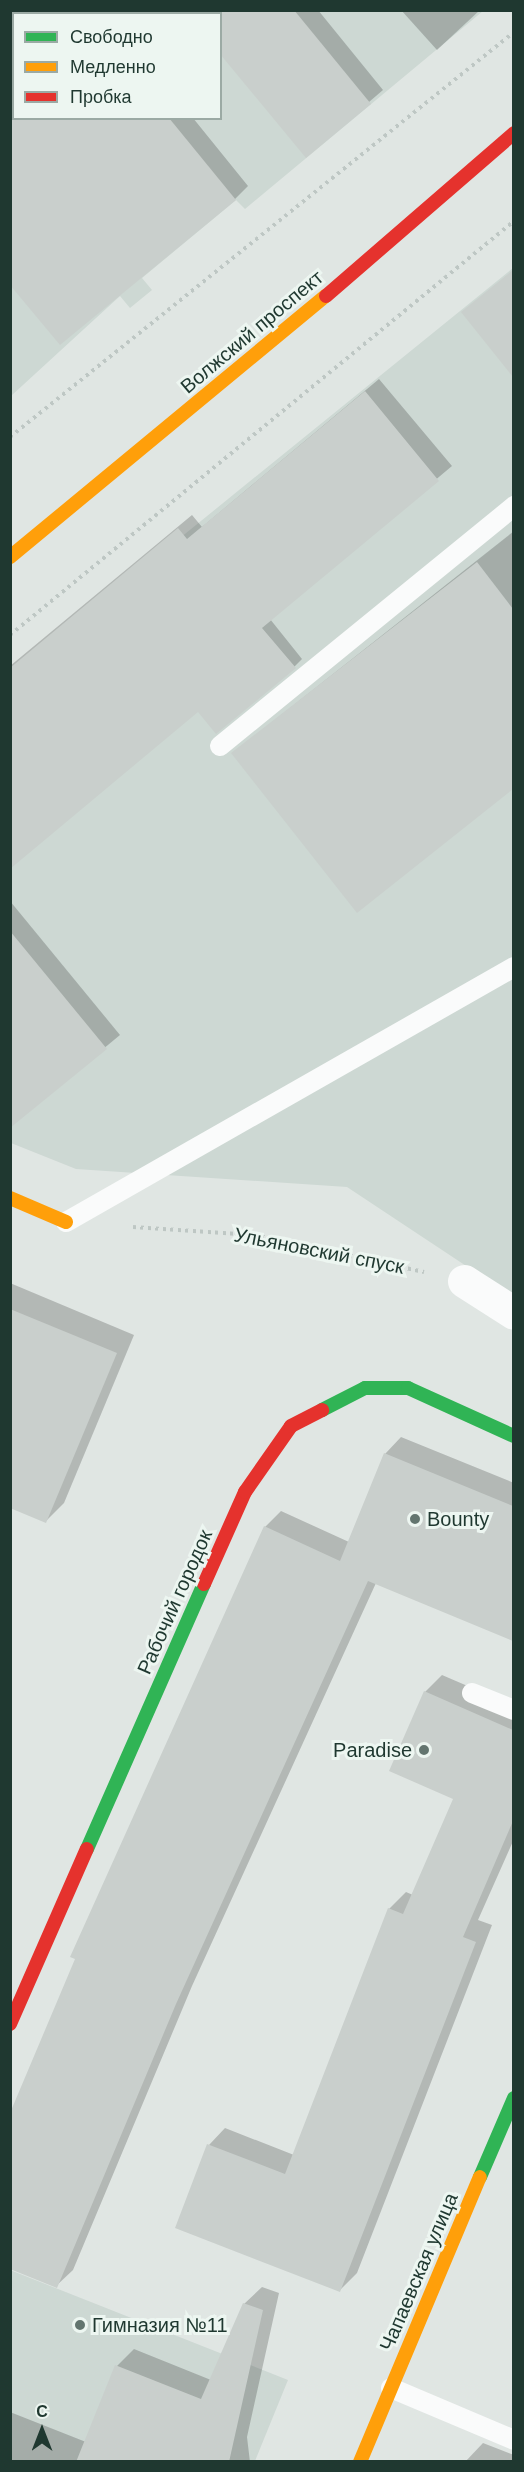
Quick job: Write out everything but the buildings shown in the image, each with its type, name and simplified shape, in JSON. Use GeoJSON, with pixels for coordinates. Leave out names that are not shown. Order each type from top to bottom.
{"type":"FeatureCollection","features":[{"type":"Feature","properties":{"kind":"street","name":"Волжский проспект"},"geometry":{"type":"LineString","coordinates":[[10,557],[295,323],[513,133]]}},
{"type":"Feature","properties":{"kind":"street"},"geometry":{"type":"LineString","coordinates":[[10,1198],[66,1222]]}},
{"type":"Feature","properties":{"kind":"street"},"geometry":{"type":"LineString","coordinates":[[464,1281],[513,1313]]}},
{"type":"Feature","properties":{"kind":"street","name":"Рабочий городок"},"geometry":{"type":"LineString","coordinates":[[10,2024],[245,1492],[291,1426],[365,1388],[408,1388],[513,1436]]}},
{"type":"Feature","properties":{"kind":"street","name":"Чапаевская улица"},"geometry":{"type":"LineString","coordinates":[[360,2462],[513,2098]]}},
{"type":"Feature","properties":{"kind":"lane"},"geometry":{"type":"LineString","coordinates":[[220,746],[513,506]]}},
{"type":"Feature","properties":{"kind":"lane"},"geometry":{"type":"LineString","coordinates":[[66,1222],[513,967]]}},
{"type":"Feature","properties":{"kind":"lane"},"geometry":{"type":"LineString","coordinates":[[472,1693],[513,1710]]}},
{"type":"Feature","properties":{"kind":"lane"},"geometry":{"type":"LineString","coordinates":[[391,2388],[513,2440]]}},
{"type":"Feature","properties":{"kind":"path"},"geometry":{"type":"LineString","coordinates":[[10,437],[513,32]]}},
{"type":"Feature","properties":{"kind":"path"},"geometry":{"type":"LineString","coordinates":[[10,635],[513,221]]}},
{"type":"Feature","properties":{"kind":"path","name":"Ульяновский спуск"},"geometry":{"type":"LineString","coordinates":[[66,1222],[254,1235],[464,1281]]}},
{"type":"Feature","properties":{"kind":"shaded area"},"geometry":{"type":"Polygon","coordinates":[[[11,11],[483,11],[245,209],[236,200],[142,278],[152,290],[130,308],[120,296],[11,396],[11,11]]]}},
{"type":"Feature","properties":{"kind":"shaded area"},"geometry":{"type":"Polygon","coordinates":[[[513,268],[513,1297],[347,1187],[76,1169],[11,1143],[11,675],[513,268]]]}},
{"type":"Feature","properties":{"kind":"shaded area","name":"Гимназия №11"},"geometry":{"type":"Polygon","coordinates":[[[10,2270],[288,2380],[255,2461],[11,2461],[10,2270]]]}},
{"type":"Feature","properties":{"kind":"traffic: fast"},"geometry":{"type":"LineString","coordinates":[[322,1410],[365,1388],[408,1388],[514,1436]]}},
{"type":"Feature","properties":{"kind":"traffic: fast"},"geometry":{"type":"LineString","coordinates":[[87,1849],[204,1584]]}},
{"type":"Feature","properties":{"kind":"traffic: fast"},"geometry":{"type":"LineString","coordinates":[[480,2177],[514,2098]]}},
{"type":"Feature","properties":{"kind":"traffic: slow"},"geometry":{"type":"LineString","coordinates":[[10,557],[326,296]]}},
{"type":"Feature","properties":{"kind":"traffic: slow"},"geometry":{"type":"LineString","coordinates":[[10,1198],[66,1222]]}},
{"type":"Feature","properties":{"kind":"traffic: slow"},"geometry":{"type":"LineString","coordinates":[[360,2462],[480,2177]]}},
{"type":"Feature","properties":{"kind":"traffic: jam"},"geometry":{"type":"LineString","coordinates":[[326,296],[514,133]]}},
{"type":"Feature","properties":{"kind":"traffic: jam"},"geometry":{"type":"LineString","coordinates":[[204,1584],[245,1492],[291,1426],[322,1410]]}},
{"type":"Feature","properties":{"kind":"traffic: jam"},"geometry":{"type":"LineString","coordinates":[[10,2024],[87,1849]]}},
{"type":"Feature","properties":{"kind":"place","name":"Bounty"},"geometry":{"type":"Point","coordinates":[415,1519]}},
{"type":"Feature","properties":{"kind":"place","name":"Paradise"},"geometry":{"type":"Point","coordinates":[424,1750]}},
{"type":"Feature","properties":{"kind":"place","name":"Гимназия №11"},"geometry":{"type":"Point","coordinates":[80,2325]}}]}
